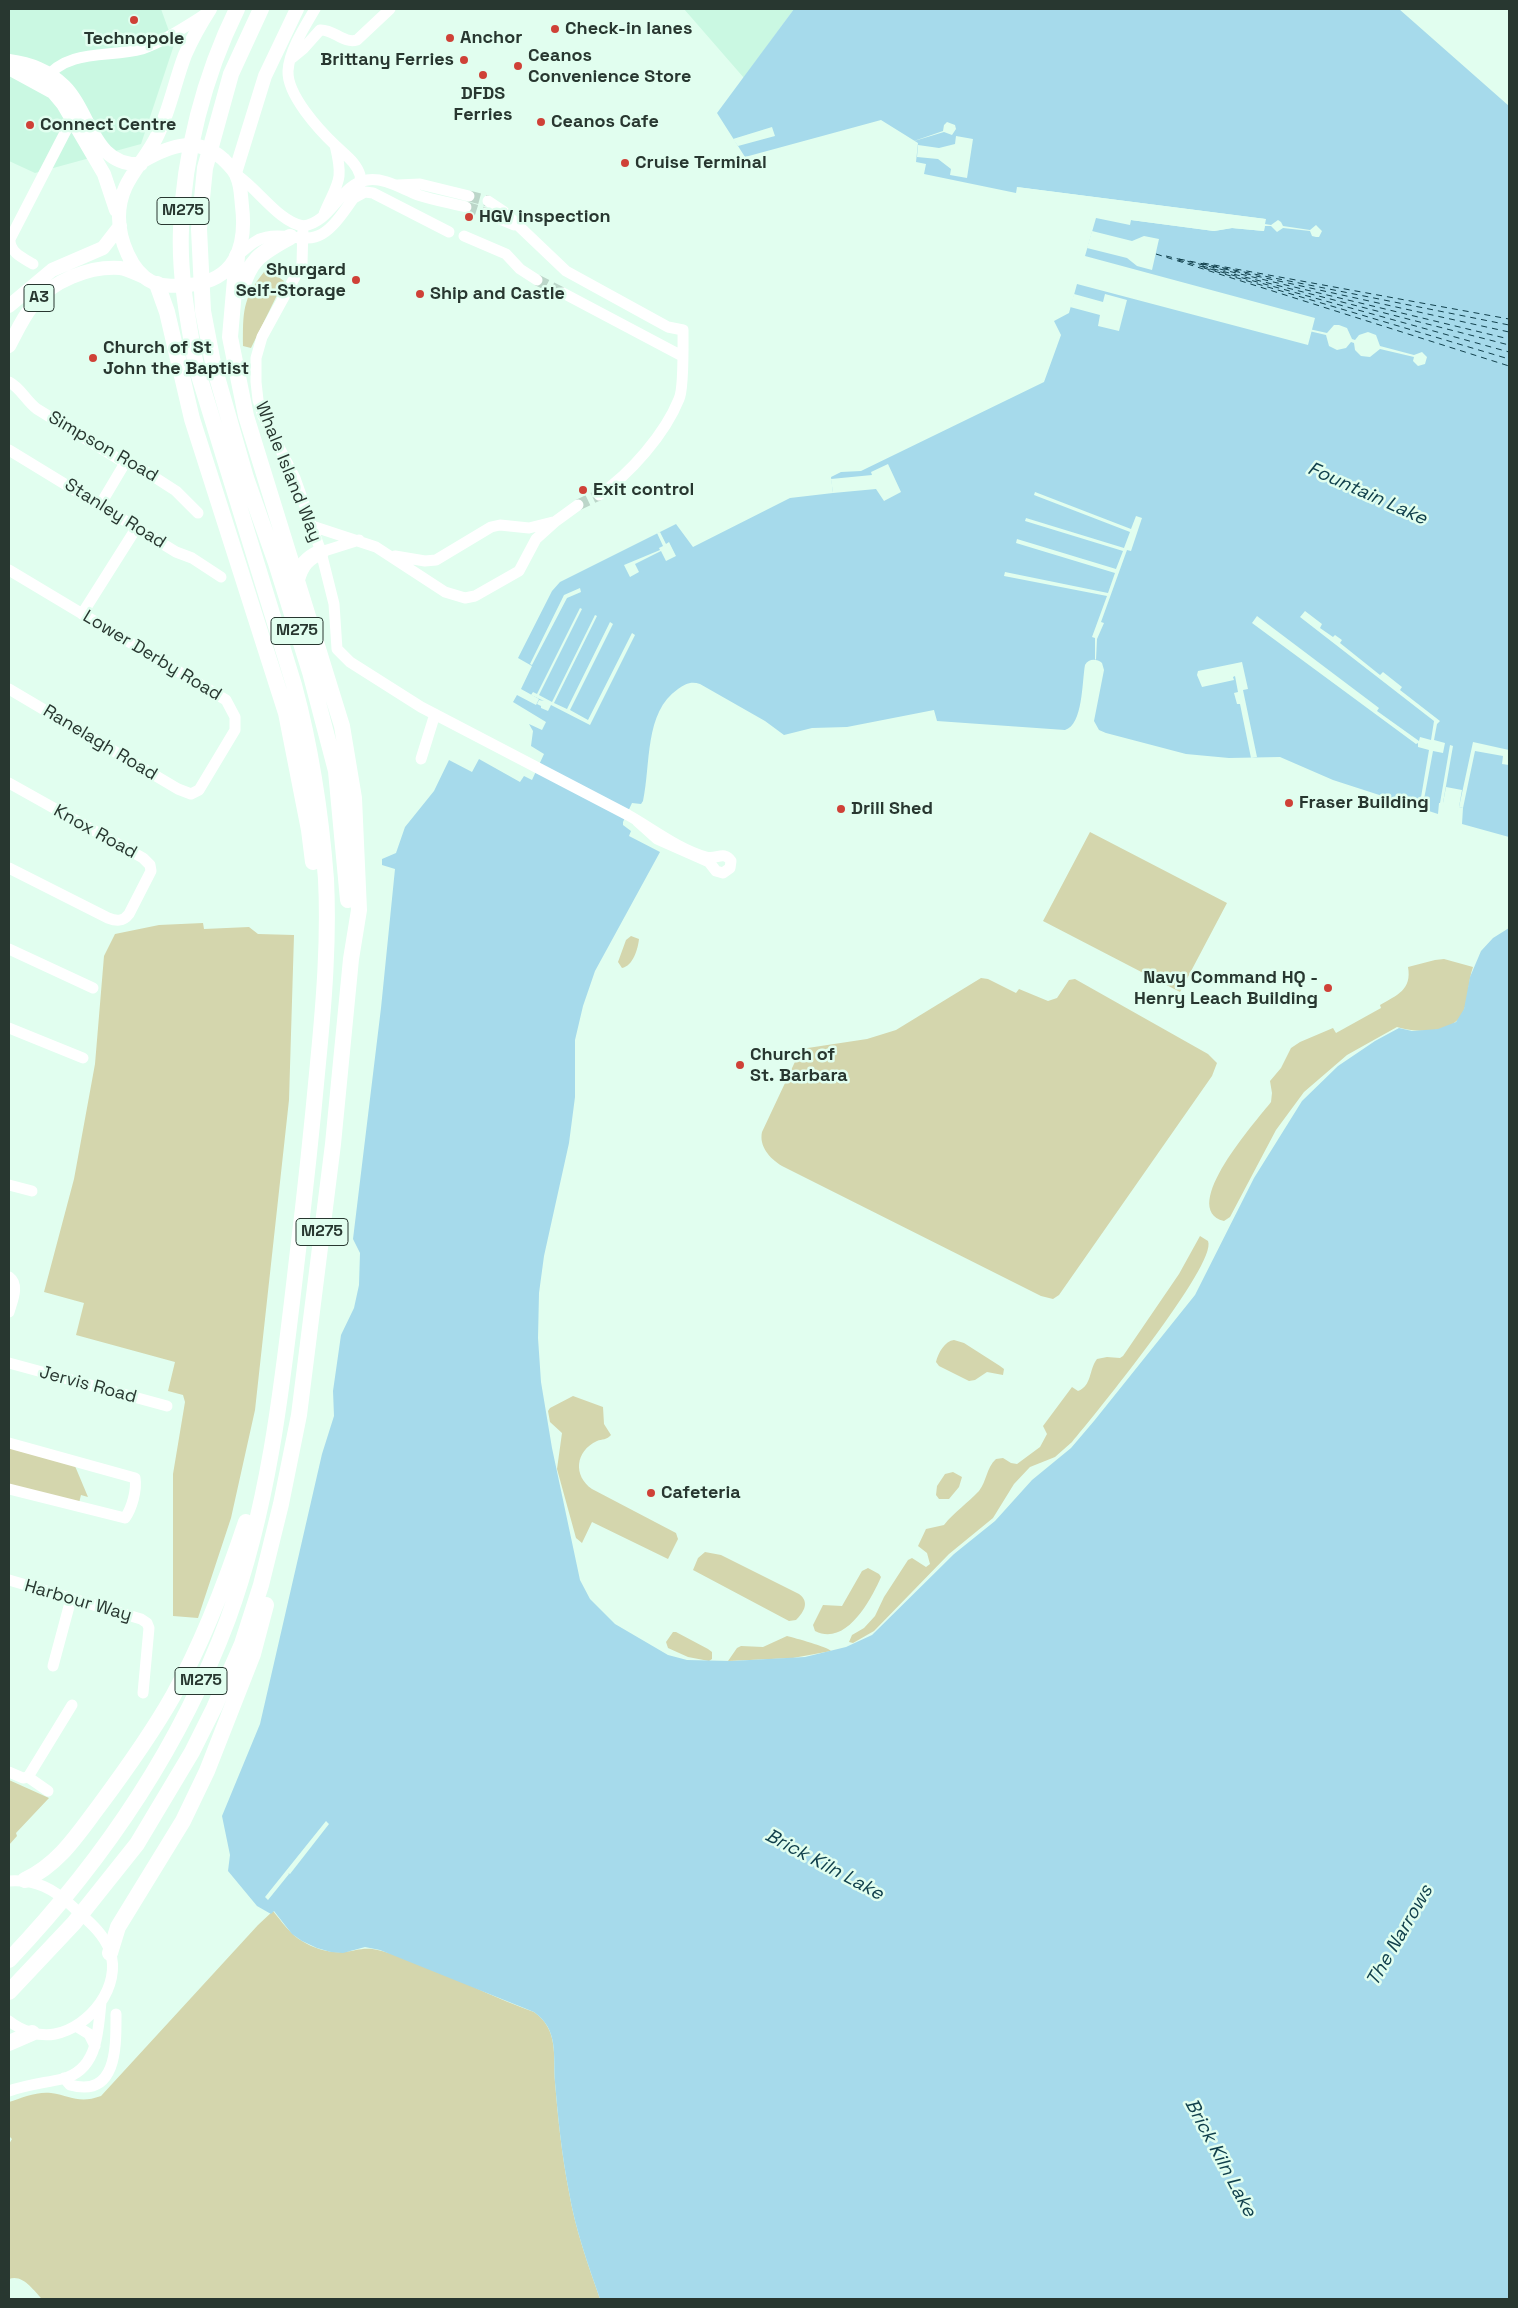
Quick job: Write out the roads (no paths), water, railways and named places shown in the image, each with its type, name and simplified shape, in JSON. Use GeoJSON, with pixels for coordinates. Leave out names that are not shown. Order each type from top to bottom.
{"type":"FeatureCollection","features":[{"type":"Feature","properties":{"kind":"highway","name":"M275"},"geometry":{"type":"LineString","coordinates":[[237,9],[214,60],[200,112],[189,164],[181,229],[182,264],[246,478],[276,563],[310,672],[336,771],[345,852],[351,959]]}},
{"type":"Feature","properties":{"kind":"highway","name":"M275"},"geometry":{"type":"LineString","coordinates":[[9,1960],[56,1908],[94,1861],[149,1783],[192,1703],[228,1620],[246,1564],[271,1452],[292,1302],[324,1003],[326,880],[306,728],[196,366],[195,312],[200,270],[201,206],[206,168],[231,74],[261,9]]}},
{"type":"Feature","properties":{"kind":"highway","name":"M275"},"geometry":{"type":"LineString","coordinates":[[233,355],[238,302],[248,268],[259,255],[296,238]]}},
{"type":"Feature","properties":{"kind":"highway","name":"M275"},"geometry":{"type":"LineString","coordinates":[[9,1992],[94,1900],[137,1844],[192,1752],[242,1644],[261,1585],[281,1504],[299,1415],[333,1144],[351,959],[359,910],[354,798],[342,726],[246,416],[233,355],[230,325],[237,256]]}},
{"type":"Feature","properties":{"kind":"highway","name":"M275"},"geometry":{"type":"LineString","coordinates":[[151,280],[167,312],[192,419],[286,713],[309,830],[325,961]]}},
{"type":"Feature","properties":{"kind":"highway"},"geometry":{"type":"LineString","coordinates":[[297,580],[302,566],[310,557],[321,552]]}},
{"type":"Feature","properties":{"kind":"highway","name":"M275"},"geometry":{"type":"LineString","coordinates":[[26,1880],[44,1870],[61,1856],[123,1774],[172,1697],[192,1659],[223,1590],[271,1452]]}},
{"type":"Feature","properties":{"kind":"highway","name":"M275"},"geometry":{"type":"LineString","coordinates":[[110,1952],[121,1922],[183,1821],[207,1771],[231,1713],[253,1654],[266,1601],[281,1504]]}},
{"type":"Feature","properties":{"kind":"highway"},"geometry":{"type":"LineString","coordinates":[[9,2043],[32,2033]]}},
{"type":"Feature","properties":{"kind":"main road"},"geometry":{"type":"LineString","coordinates":[[9,61],[33,65],[72,119],[108,182],[127,254],[132,264],[151,280],[173,286],[212,281],[219,277],[237,256],[242,244],[244,230],[236,174],[265,76],[296,9]]}},
{"type":"Feature","properties":{"kind":"main road"},"geometry":{"type":"LineString","coordinates":[[119,222],[122,193],[131,176],[142,162],[166,116],[186,55],[209,10]]}},
{"type":"Feature","properties":{"kind":"main road"},"geometry":{"type":"LineString","coordinates":[[9,68],[45,80],[70,93],[109,155],[122,163],[142,162],[163,150],[187,144],[210,150],[228,164],[236,174]]}},
{"type":"Feature","properties":{"kind":"main road","name":"A3"},"geometry":{"type":"LineString","coordinates":[[9,306],[52,270],[103,248],[119,222]]}},
{"type":"Feature","properties":{"kind":"main road","name":"A3"},"geometry":{"type":"LineString","coordinates":[[9,346],[32,306],[44,293],[57,284],[88,272],[122,268],[151,280]]}},
{"type":"Feature","properties":{"kind":"street"},"geometry":{"type":"LineString","coordinates":[[315,9],[319,20],[330,31],[347,41],[357,40],[390,9]]}},
{"type":"Feature","properties":{"kind":"street"},"geometry":{"type":"LineString","coordinates":[[237,256],[264,237],[277,235],[296,238],[316,237],[326,231],[354,198],[361,182],[359,173],[352,160],[335,145],[292,92],[288,70],[298,38],[315,9]]}},
{"type":"Feature","properties":{"kind":"street"},"geometry":{"type":"LineString","coordinates":[[45,80],[60,65],[86,56],[143,49],[185,27],[209,10]]}},
{"type":"Feature","properties":{"kind":"street"},"geometry":{"type":"LineString","coordinates":[[292,58],[303,50],[317,32],[330,31]]}},
{"type":"Feature","properties":{"kind":"street"},"geometry":{"type":"LineString","coordinates":[[33,264],[11,248],[10,239],[13,221],[72,119]]}},
{"type":"Feature","properties":{"kind":"street"},"geometry":{"type":"LineString","coordinates":[[324,215],[340,176],[340,165],[335,145]]}},
{"type":"Feature","properties":{"kind":"street"},"geometry":{"type":"LineString","coordinates":[[236,174],[251,185],[283,216],[303,226],[314,223],[324,215],[339,202],[351,187],[361,182],[373,180],[396,185],[420,184],[467,202]]}},
{"type":"Feature","properties":{"kind":"street"},"geometry":{"type":"LineString","coordinates":[[354,198],[365,192],[373,193],[449,232]]}},
{"type":"Feature","properties":{"kind":"street"},"geometry":{"type":"LineString","coordinates":[[488,201],[526,232],[570,273],[665,326],[683,330],[680,398],[649,448],[624,476],[599,495]]}},
{"type":"Feature","properties":{"kind":"street"},"geometry":{"type":"LineString","coordinates":[[485,213],[526,232]]}},
{"type":"Feature","properties":{"kind":"street","name":"Whale Island Way"},"geometry":{"type":"LineString","coordinates":[[303,226],[296,238],[302,264],[262,337],[256,358],[256,382],[258,400],[263,416],[295,478],[321,552],[334,604],[337,649],[350,662],[435,714],[638,821]]}},
{"type":"Feature","properties":{"kind":"street"},"geometry":{"type":"LineString","coordinates":[[464,236],[506,254],[520,269],[537,280]]}},
{"type":"Feature","properties":{"kind":"street"},"geometry":{"type":"LineString","coordinates":[[563,293],[682,356]]}},
{"type":"Feature","properties":{"kind":"street","name":"Simpson Road"},"geometry":{"type":"LineString","coordinates":[[9,382],[20,390],[37,409],[125,464],[145,471],[176,491],[198,513]]}},
{"type":"Feature","properties":{"kind":"street","name":"Stanley Road"},"geometry":{"type":"LineString","coordinates":[[9,450],[176,552],[192,558],[221,577]]}},
{"type":"Feature","properties":{"kind":"street"},"geometry":{"type":"LineString","coordinates":[[100,504],[125,464]]}},
{"type":"Feature","properties":{"kind":"street"},"geometry":{"type":"LineString","coordinates":[[312,526],[359,540],[390,555],[445,592],[460,597],[470,597],[521,569],[532,544],[556,521],[578,505]]}},
{"type":"Feature","properties":{"kind":"street"},"geometry":{"type":"LineString","coordinates":[[390,555],[425,561],[436,560],[491,527],[500,525],[529,528],[556,521]]}},
{"type":"Feature","properties":{"kind":"street"},"geometry":{"type":"LineString","coordinates":[[82,614],[137,527]]}},
{"type":"Feature","properties":{"kind":"street"},"geometry":{"type":"LineString","coordinates":[[321,552],[359,540]]}},
{"type":"Feature","properties":{"kind":"street","name":"Lower Derby Road"},"geometry":{"type":"LineString","coordinates":[[9,570],[218,695],[230,705],[235,717],[235,730],[199,790],[192,794]]}},
{"type":"Feature","properties":{"kind":"street","name":"Ranelagh Road"},"geometry":{"type":"LineString","coordinates":[[9,689],[178,789],[192,794]]}},
{"type":"Feature","properties":{"kind":"street"},"geometry":{"type":"LineString","coordinates":[[421,758],[435,714]]}},
{"type":"Feature","properties":{"kind":"street","name":"Knox Road"},"geometry":{"type":"LineString","coordinates":[[9,783],[148,863],[151,871],[129,914],[121,920],[108,918],[9,868]]}},
{"type":"Feature","properties":{"kind":"street"},"geometry":{"type":"LineString","coordinates":[[638,821],[663,837],[716,862],[697,858],[657,839],[638,821]]}},
{"type":"Feature","properties":{"kind":"street"},"geometry":{"type":"LineString","coordinates":[[9,949],[93,988]]}},
{"type":"Feature","properties":{"kind":"street"},"geometry":{"type":"LineString","coordinates":[[9,1028],[83,1058]]}},
{"type":"Feature","properties":{"kind":"street"},"geometry":{"type":"LineString","coordinates":[[9,1185],[32,1192]]}},
{"type":"Feature","properties":{"kind":"street"},"geometry":{"type":"LineString","coordinates":[[9,1277],[23,1281]]}},
{"type":"Feature","properties":{"kind":"street"},"geometry":{"type":"LineString","coordinates":[[9,1277],[13,1280],[15,1287],[9,1312]]}},
{"type":"Feature","properties":{"kind":"street","name":"Jervis Road"},"geometry":{"type":"LineString","coordinates":[[9,1363],[167,1406]]}},
{"type":"Feature","properties":{"kind":"street"},"geometry":{"type":"LineString","coordinates":[[9,1443],[135,1478],[136,1485],[125,1518],[9,1489]]}},
{"type":"Feature","properties":{"kind":"street","name":"Harbour Way"},"geometry":{"type":"LineString","coordinates":[[9,1580],[152,1622],[149,1628],[143,1693]]}},
{"type":"Feature","properties":{"kind":"street"},"geometry":{"type":"LineString","coordinates":[[51,1659],[71,1599]]}},
{"type":"Feature","properties":{"kind":"street"},"geometry":{"type":"LineString","coordinates":[[28,1777],[66,1711]]}},
{"type":"Feature","properties":{"kind":"street"},"geometry":{"type":"LineString","coordinates":[[9,1772],[24,1778],[28,1777],[48,1791]]}},
{"type":"Feature","properties":{"kind":"street"},"geometry":{"type":"LineString","coordinates":[[9,1881],[26,1880],[41,1884],[70,1904],[100,1933],[110,1952],[112,1970],[110,1984],[101,2002],[95,2046],[85,2066],[64,2078],[9,2091]]}},
{"type":"Feature","properties":{"kind":"street"},"geometry":{"type":"LineString","coordinates":[[9,2021],[32,2033],[55,2034],[76,2026],[101,2002]]}},
{"type":"Feature","properties":{"kind":"street"},"geometry":{"type":"LineString","coordinates":[[64,2078],[70,2085],[90,2086],[100,2082],[107,2074],[113,2063],[116,2050],[116,2014]]}},
{"type":"Feature","properties":{"kind":"street"},"geometry":{"type":"LineString","coordinates":[[76,2026],[89,2034],[95,2046]]}},
{"type":"Feature","properties":{"kind":"water"},"geometry":{"type":"Polygon","coordinates":[[[794,9],[1399,9],[1509,106],[1509,837],[1462,824],[1463,808],[1459,807],[1462,790],[1446,787],[1443,803],[1439,803],[1438,814],[1333,780],[1280,757],[1229,758],[1186,754],[1106,733],[1099,730],[1094,721],[1104,670],[1102,663],[1095,660],[1089,661],[1085,665],[1081,702],[1075,720],[1065,730],[937,721],[934,710],[847,727],[812,728],[784,735],[765,721],[700,684],[688,684],[678,689],[667,699],[659,711],[654,725],[643,801],[641,804],[632,803],[623,822],[623,825],[631,831],[629,836],[660,852],[595,971],[583,1006],[575,1040],[575,1097],[569,1143],[544,1256],[539,1293],[538,1338],[541,1382],[552,1448],[580,1580],[590,1599],[615,1624],[668,1655],[687,1660],[731,1661],[805,1657],[846,1647],[872,1635],[954,1554],[995,1521],[1032,1480],[1071,1448],[1094,1421],[1195,1295],[1254,1178],[1302,1101],[1338,1066],[1375,1041],[1399,1028],[1412,1031],[1438,1029],[1456,1022],[1464,1009],[1470,977],[1481,951],[1493,938],[1509,928],[1509,2299],[600,2299],[582,2246],[572,2206],[559,2124],[553,2043],[548,2027],[542,2019],[534,2012],[380,1950],[365,1947],[343,1953],[331,1952],[302,1941],[292,1934],[274,1911],[271,1914],[257,1906],[228,1871],[230,1855],[222,1816],[260,1724],[322,1454],[334,1416],[333,1391],[341,1335],[354,1308],[359,1285],[360,1253],[353,1239],[381,1008],[395,869],[382,865],[382,859],[396,853],[405,827],[434,791],[449,760],[472,772],[479,759],[520,782],[524,776],[532,780],[544,754],[531,746],[533,731],[529,724],[542,730],[546,722],[513,702],[517,695],[536,705],[539,699],[521,689],[532,666],[518,658],[552,591],[560,582],[676,524],[693,547],[790,498],[833,493],[831,477],[841,472],[861,471],[1044,382],[1061,335],[1054,321],[1069,313],[1077,284],[1308,345],[1315,318],[1085,256],[1096,218],[1130,225],[1131,220],[1214,231],[1232,228],[1264,231],[1265,219],[1017,187],[1016,193],[924,174],[926,164],[916,162],[918,143],[881,120],[745,157],[717,113],[794,9]]]}},
{"type":"Feature","properties":{"kind":"tunnel"},"geometry":{"type":"LineString","coordinates":[[469,196],[488,201]]}},
{"type":"Feature","properties":{"kind":"tunnel"},"geometry":{"type":"LineString","coordinates":[[466,207],[485,213]]}},
{"type":"Feature","properties":{"kind":"tunnel"},"geometry":{"type":"LineString","coordinates":[[537,280],[563,293]]}},
{"type":"Feature","properties":{"kind":"tunnel"},"geometry":{"type":"LineString","coordinates":[[578,505],[599,495]]}},
{"type":"Feature","properties":{"kind":"place","name":"Technopole"},"geometry":{"type":"Point","coordinates":[134,20]}},
{"type":"Feature","properties":{"kind":"place","name":"Check-in lanes"},"geometry":{"type":"Point","coordinates":[555,29]}},
{"type":"Feature","properties":{"kind":"place","name":"Anchor"},"geometry":{"type":"Point","coordinates":[450,38]}},
{"type":"Feature","properties":{"kind":"place","name":"Brittany Ferries"},"geometry":{"type":"Point","coordinates":[464,60]}},
{"type":"Feature","properties":{"kind":"place","name":"Ceanos Convenience Store"},"geometry":{"type":"Point","coordinates":[518,66]}},
{"type":"Feature","properties":{"kind":"place","name":"DFDS Ferries"},"geometry":{"type":"Point","coordinates":[483,75]}},
{"type":"Feature","properties":{"kind":"place","name":"Ceanos Cafe"},"geometry":{"type":"Point","coordinates":[541,122]}},
{"type":"Feature","properties":{"kind":"place","name":"Connect Centre"},"geometry":{"type":"Point","coordinates":[30,125]}},
{"type":"Feature","properties":{"kind":"place","name":"Cruise Terminal"},"geometry":{"type":"Point","coordinates":[625,163]}},
{"type":"Feature","properties":{"kind":"place","name":"HGV inspection"},"geometry":{"type":"Point","coordinates":[469,217]}},
{"type":"Feature","properties":{"kind":"place","name":"Shurgard Self-Storage"},"geometry":{"type":"Point","coordinates":[356,280]}},
{"type":"Feature","properties":{"kind":"place","name":"Ship and Castle"},"geometry":{"type":"Point","coordinates":[420,294]}},
{"type":"Feature","properties":{"kind":"place","name":"Church of St John the Baptist"},"geometry":{"type":"Point","coordinates":[93,358]}},
{"type":"Feature","properties":{"kind":"place","name":"Exit control"},"geometry":{"type":"Point","coordinates":[583,490]}},
{"type":"Feature","properties":{"kind":"place","name":"Fraser Building"},"geometry":{"type":"Point","coordinates":[1289,803]}},
{"type":"Feature","properties":{"kind":"place","name":"Drill Shed"},"geometry":{"type":"Point","coordinates":[841,809]}},
{"type":"Feature","properties":{"kind":"place","name":"Navy Command HQ - Henry Leach Building"},"geometry":{"type":"Point","coordinates":[1328,988]}},
{"type":"Feature","properties":{"kind":"place","name":"Church of St. Barbara"},"geometry":{"type":"Point","coordinates":[740,1065]}},
{"type":"Feature","properties":{"kind":"place","name":"Cafeteria"},"geometry":{"type":"Point","coordinates":[651,1493]}},
{"type":"Feature","properties":{"kind":"water label","name":"Fountain Lake"},"geometry":{"type":"Point","coordinates":[1367,494]}},
{"type":"Feature","properties":{"kind":"water label","name":"Brick Kiln Lake"},"geometry":{"type":"Point","coordinates":[824,1865]}},
{"type":"Feature","properties":{"kind":"water label","name":"The Narrows"},"geometry":{"type":"Point","coordinates":[1400,1936]}},
{"type":"Feature","properties":{"kind":"water label","name":"Brick Kiln Lake"},"geometry":{"type":"Point","coordinates":[1220,2158]}}]}
